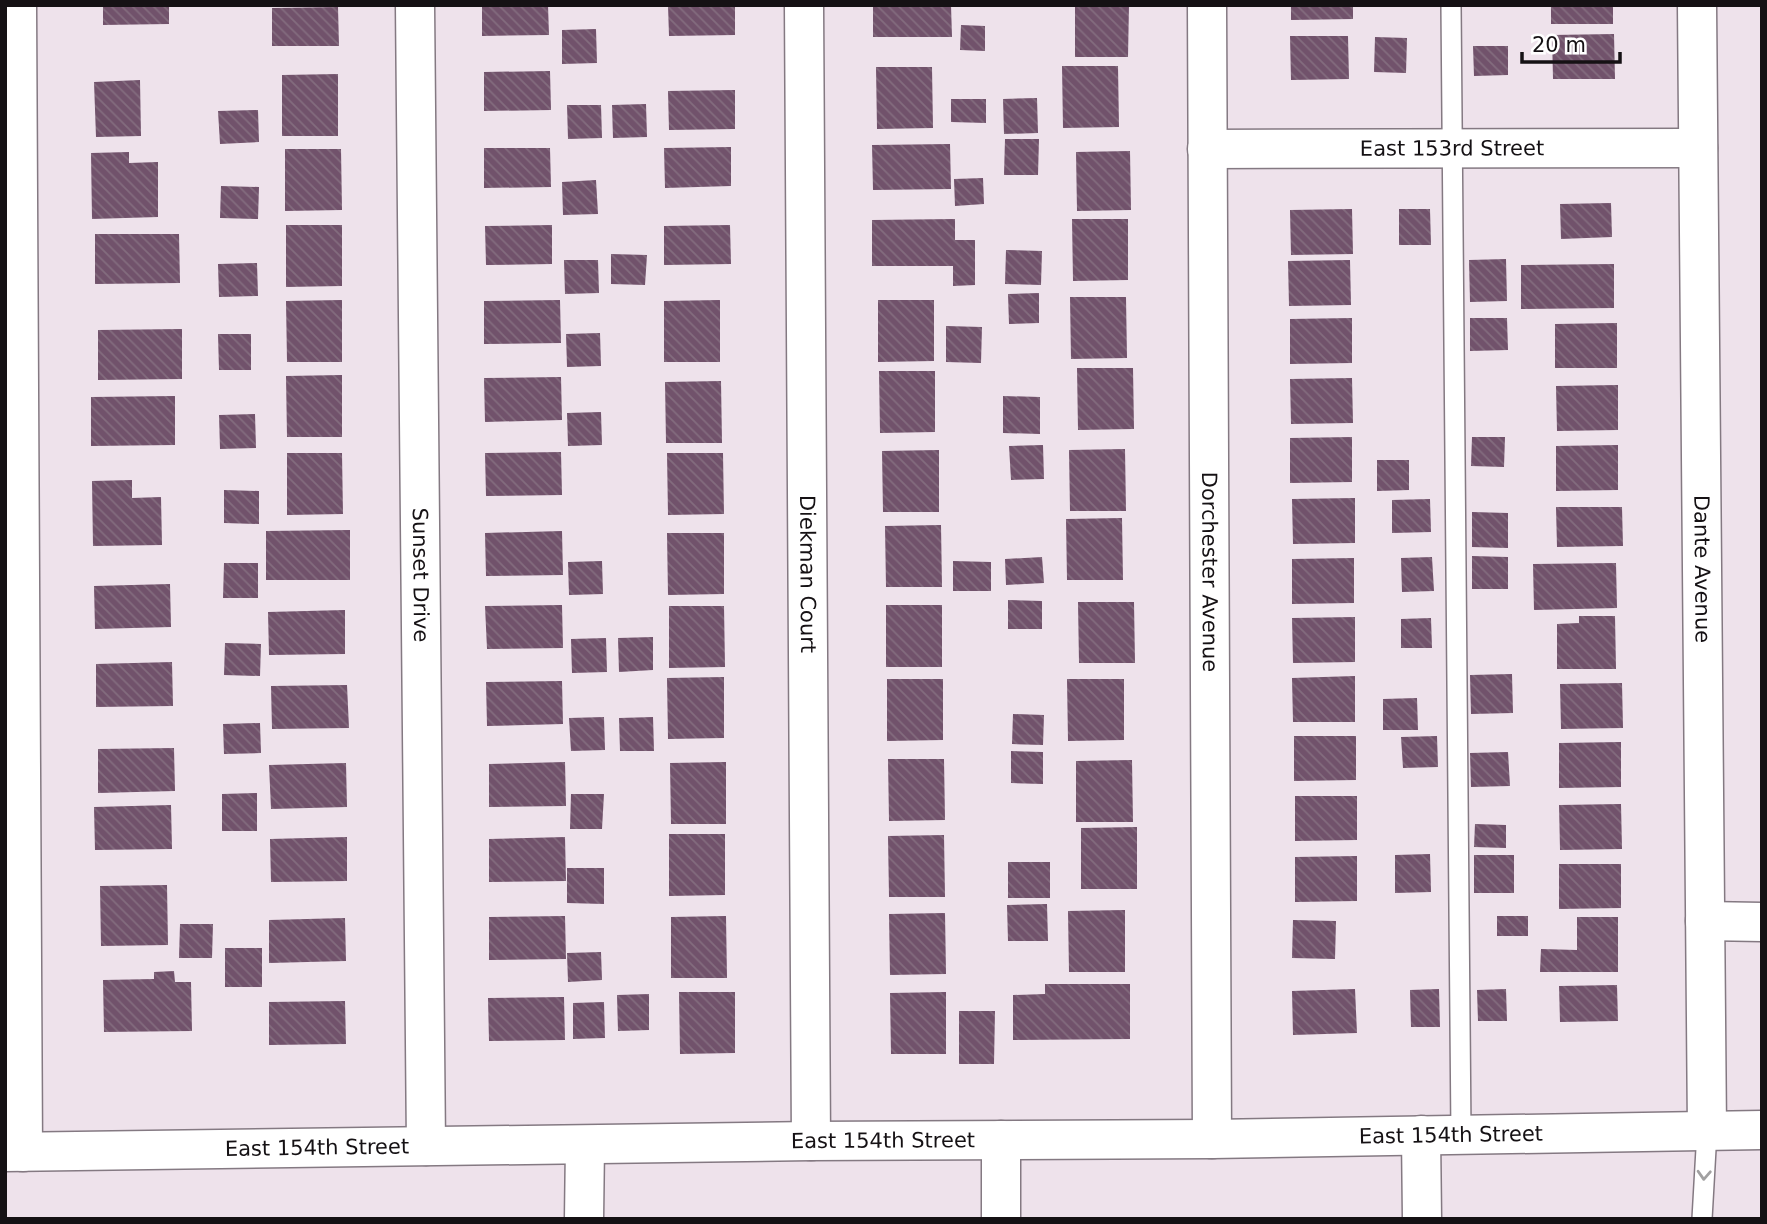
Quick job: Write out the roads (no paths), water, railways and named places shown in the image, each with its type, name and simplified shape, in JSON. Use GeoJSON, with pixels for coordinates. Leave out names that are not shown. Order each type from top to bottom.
{"type":"FeatureCollection","features":[{"type":"Feature","properties":{"kind":"street"},"geometry":{"type":"LineString","coordinates":[[14,1152],[18,5]]}},
{"type":"Feature","properties":{"kind":"street","name":"Sunset Drive"},"geometry":{"type":"LineString","coordinates":[[415,5],[426,1146]]}},
{"type":"Feature","properties":{"kind":"street","name":"Diekman Court"},"geometry":{"type":"LineString","coordinates":[[804,5],[811,1141]]}},
{"type":"Feature","properties":{"kind":"street","name":"Dorchester Avenue"},"geometry":{"type":"LineString","coordinates":[[1207,5],[1212,1139]]}},
{"type":"Feature","properties":{"kind":"street","name":"Dante Avenue"},"geometry":{"type":"LineString","coordinates":[[1697,5],[1707,1131]]}},
{"type":"Feature","properties":{"kind":"street","name":"East 153rd Street"},"geometry":{"type":"LineString","coordinates":[[1207,149],[1698,148]]}},
{"type":"Feature","properties":{"kind":"street"},"geometry":{"type":"LineString","coordinates":[[1705,921],[1762,922]]}},
{"type":"Feature","properties":{"kind":"street","name":"East 154th Street"},"geometry":{"type":"LineString","coordinates":[[14,1152],[1762,1130]]}},
{"type":"Feature","properties":{"kind":"street"},"geometry":{"type":"LineString","coordinates":[[1422,1135],[1422,1219]]}},
{"type":"Feature","properties":{"kind":"street"},"geometry":{"type":"LineString","coordinates":[[1001,1140],[1001,1219]]}},
{"type":"Feature","properties":{"kind":"street"},"geometry":{"type":"LineString","coordinates":[[584,1219],[585,1145]]}},
{"type":"Feature","properties":{"kind":"lane"},"geometry":{"type":"LineString","coordinates":[[1451,5],[1461,1134]]}},
{"type":"Feature","properties":{"kind":"lane"},"geometry":{"type":"LineString","coordinates":[[1702,1219],[1707,1131]]}}]}
